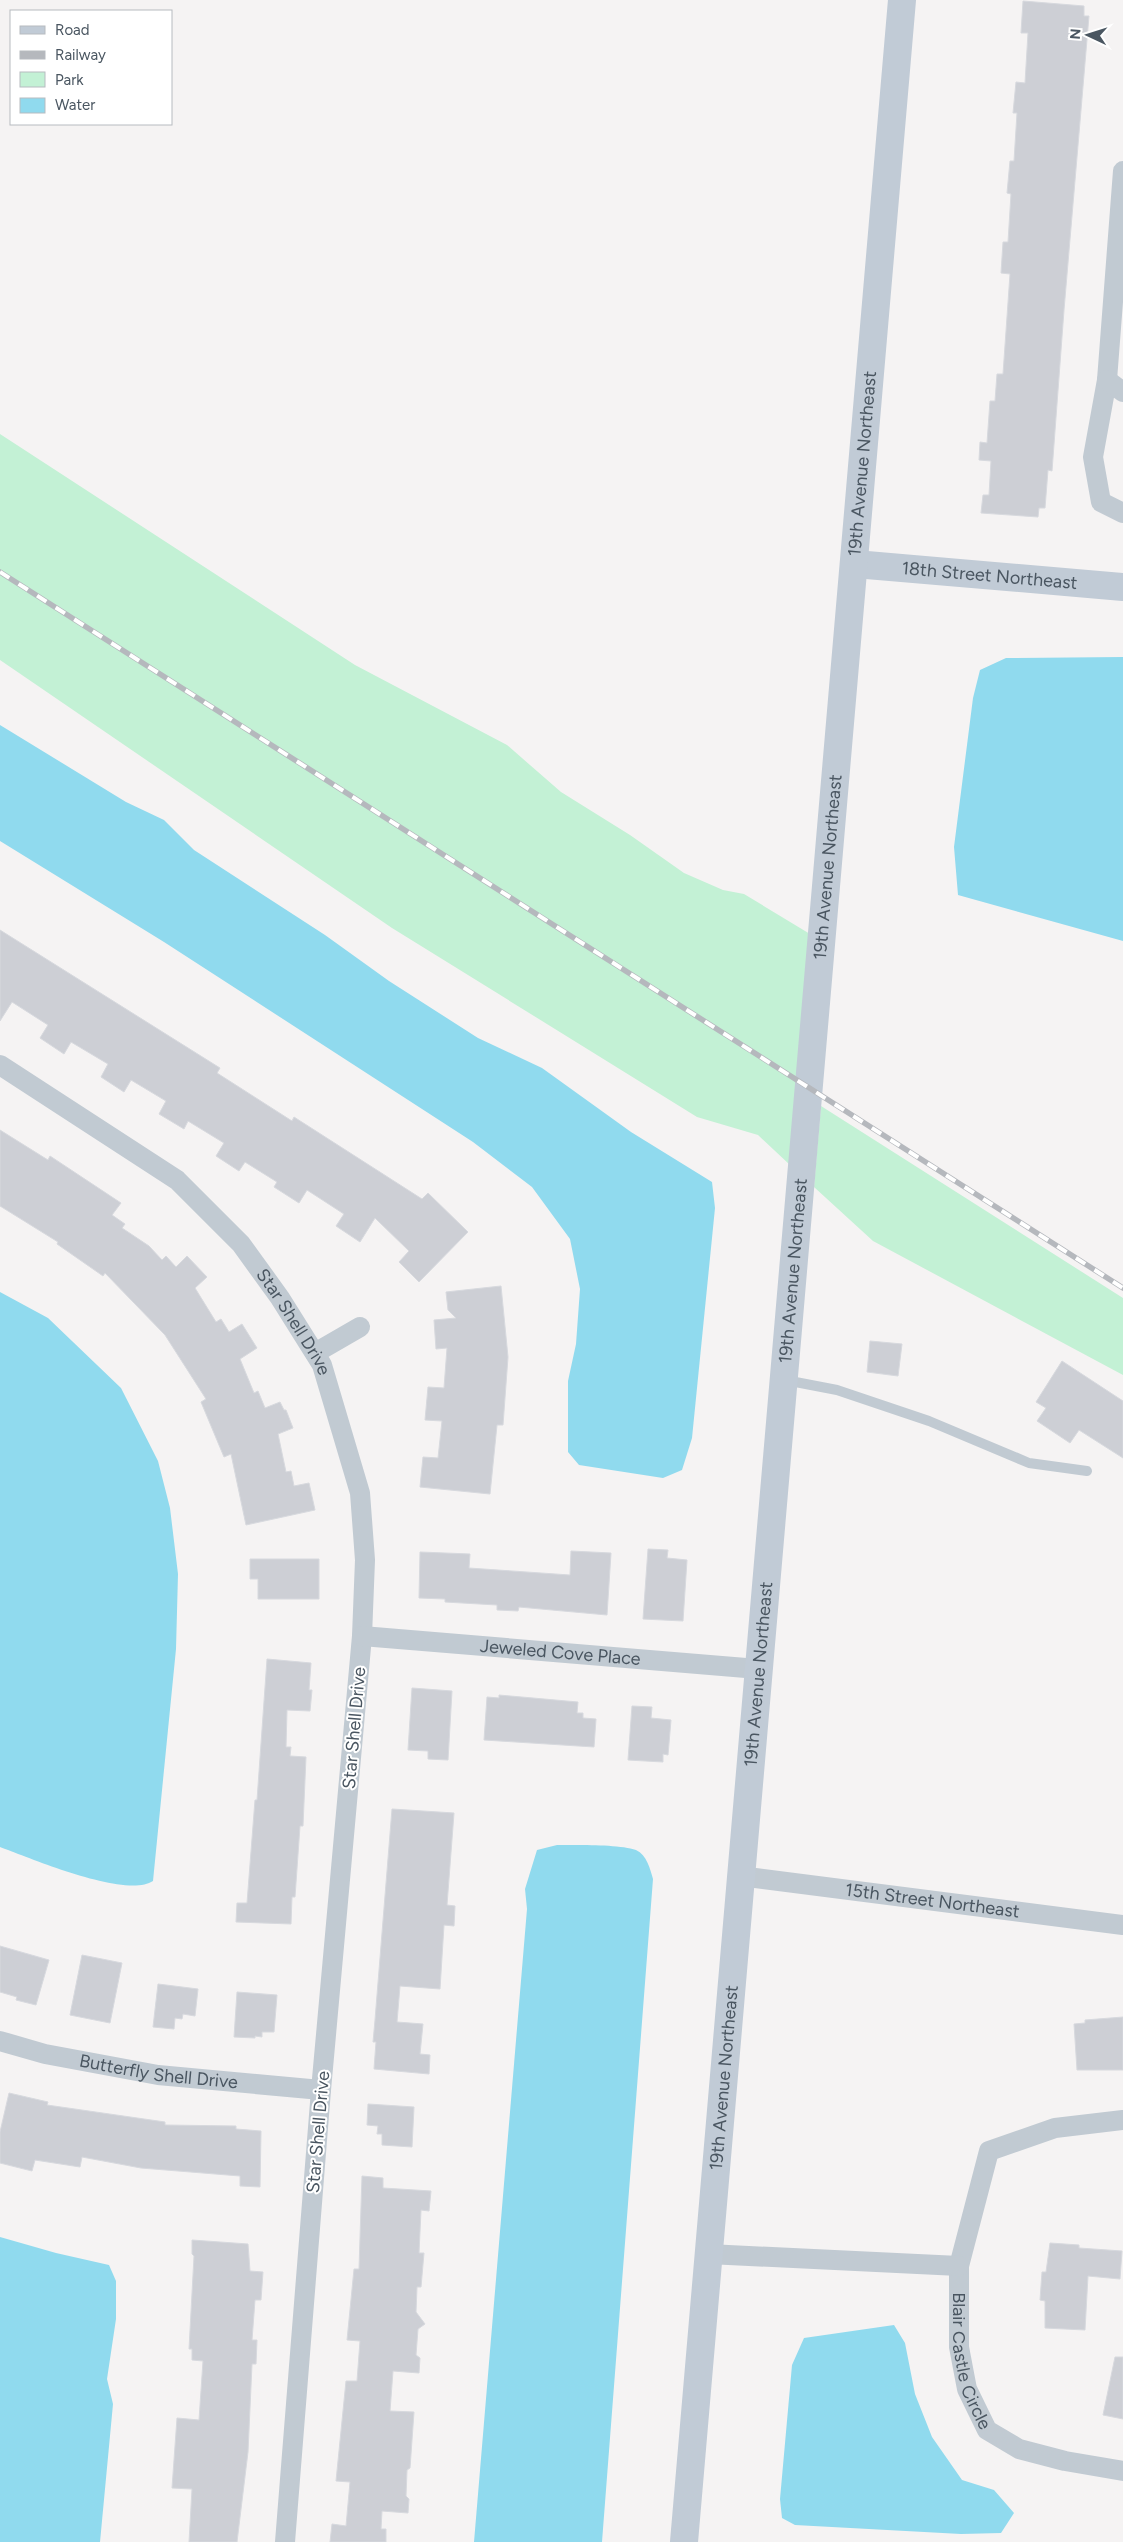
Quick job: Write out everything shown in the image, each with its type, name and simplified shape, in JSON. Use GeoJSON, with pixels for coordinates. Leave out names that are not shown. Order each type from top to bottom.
{"type":"FeatureCollection","features":[{"type":"Feature","properties":{"kind":"street","name":"19th Avenue Northeast"},"geometry":{"type":"LineString","coordinates":[[684,2542],[902,0]]}},
{"type":"Feature","properties":{"kind":"street"},"geometry":{"type":"LineString","coordinates":[[1123,171],[1106,380],[1093,457],[1101,502],[1123,513]]}},
{"type":"Feature","properties":{"kind":"street"},"geometry":{"type":"LineString","coordinates":[[1106,380],[1123,392]]}},
{"type":"Feature","properties":{"kind":"street","name":"18th Street Northeast"},"geometry":{"type":"LineString","coordinates":[[855,564],[1123,587]]}},
{"type":"Feature","properties":{"kind":"street","name":"Star Shell Drive"},"geometry":{"type":"LineString","coordinates":[[0,1065],[177,1180],[241,1244],[280,1298],[322,1365],[360,1493],[365,1560],[362,1636],[321,2090],[285,2542]]}},
{"type":"Feature","properties":{"kind":"street"},"geometry":{"type":"LineString","coordinates":[[315,1353],[360,1327]]}},
{"type":"Feature","properties":{"kind":"street","name":"Jeweled Cove Place"},"geometry":{"type":"LineString","coordinates":[[362,1636],[758,1669]]}},
{"type":"Feature","properties":{"kind":"street","name":"15th Street Northeast"},"geometry":{"type":"LineString","coordinates":[[740,1876],[1123,1925]]}},
{"type":"Feature","properties":{"kind":"street","name":"Butterfly Shell Drive"},"geometry":{"type":"LineString","coordinates":[[0,2041],[45,2054],[158,2075],[321,2090]]}},
{"type":"Feature","properties":{"kind":"street","name":"Blair Castle Circle"},"geometry":{"type":"LineString","coordinates":[[1123,2120],[1055,2128],[989,2151],[959,2266],[959,2347],[967,2389],[987,2430],[1019,2448],[1065,2461],[1123,2471]]}},
{"type":"Feature","properties":{"kind":"street","name":"Blair Castle Circle"},"geometry":{"type":"LineString","coordinates":[[708,2254],[959,2266]]}},
{"type":"Feature","properties":{"kind":"lane"},"geometry":{"type":"LineString","coordinates":[[784,1380],[837,1390],[929,1421],[1029,1462],[1087,1471]]}},
{"type":"Feature","properties":{"kind":"green space"},"geometry":{"type":"Polygon","coordinates":[[[0,434],[355,665],[507,745],[561,792],[630,835],[684,873],[723,890],[744,894],[810,934],[790,1165],[758,1135],[697,1117],[392,928],[0,660],[0,434]]]}},
{"type":"Feature","properties":{"kind":"green space"},"geometry":{"type":"Polygon","coordinates":[[[821,1106],[1123,1298],[1123,1375],[873,1241],[814,1187],[821,1106]]]}},
{"type":"Feature","properties":{"kind":"water"},"geometry":{"type":"Polygon","coordinates":[[[1123,657],[1123,941],[958,895],[954,847],[973,698],[980,670],[1006,658],[1123,657]]]}},
{"type":"Feature","properties":{"kind":"water"},"geometry":{"type":"Polygon","coordinates":[[[0,725],[126,802],[164,820],[194,850],[325,935],[389,981],[478,1038],[542,1068],[631,1132],[712,1182],[715,1208],[692,1438],[682,1470],[663,1478],[579,1465],[568,1452],[568,1381],[576,1344],[580,1289],[570,1239],[532,1187],[473,1142],[164,942],[0,841],[0,725]]]}},
{"type":"Feature","properties":{"kind":"water"},"geometry":{"type":"Polygon","coordinates":[[[0,1292],[48,1318],[121,1388],[158,1461],[170,1508],[178,1574],[176,1649],[153,1881],[140,1885],[122,1885],[78,1875],[0,1847],[0,1292]]]}},
{"type":"Feature","properties":{"kind":"water"},"geometry":{"type":"Polygon","coordinates":[[[557,1845],[609,1846],[636,1850],[643,1855],[653,1879],[602,2542],[474,2542],[527,1909],[525,1889],[537,1850],[557,1845]]]}},
{"type":"Feature","properties":{"kind":"water"},"geometry":{"type":"Polygon","coordinates":[[[0,2237],[56,2253],[109,2265],[116,2281],[116,2319],[107,2379],[113,2404],[100,2542],[0,2542],[0,2237]]]}},
{"type":"Feature","properties":{"kind":"water"},"geometry":{"type":"Polygon","coordinates":[[[894,2325],[905,2343],[915,2394],[932,2437],[962,2480],[994,2490],[1014,2513],[1001,2533],[961,2534],[795,2525],[782,2518],[780,2499],[792,2365],[804,2338],[894,2325]]]}},
{"type":"Feature","properties":{"kind":"building"},"geometry":{"type":"Polygon","coordinates":[[[1023,1],[1084,6],[1084,16],[1089,16],[1052,471],[1048,470],[1045,508],[1039,508],[1038,517],[981,513],[983,495],[989,495],[991,461],[979,460],[980,442],[987,443],[990,401],[995,401],[997,374],[1003,374],[1010,274],[1001,273],[1003,242],[1008,242],[1011,194],[1007,193],[1010,161],[1014,161],[1017,113],[1013,113],[1016,82],[1025,83],[1028,33],[1021,33],[1023,1]]]}},
{"type":"Feature","properties":{"kind":"building"},"geometry":{"type":"Polygon","coordinates":[[[0,930],[220,1068],[217,1073],[292,1121],[294,1117],[422,1199],[428,1193],[468,1232],[419,1282],[399,1262],[409,1251],[375,1218],[360,1242],[336,1226],[344,1214],[307,1190],[299,1203],[274,1187],[277,1182],[245,1162],[239,1171],[216,1156],[224,1143],[188,1121],[184,1129],[159,1114],[166,1101],[131,1080],[124,1092],[101,1077],[108,1064],[71,1042],[64,1054],[40,1038],[48,1025],[12,1002],[0,1021],[0,930]]]}},
{"type":"Feature","properties":{"kind":"building"},"geometry":{"type":"Polygon","coordinates":[[[0,1130],[48,1160],[50,1156],[121,1203],[112,1215],[125,1224],[122,1228],[149,1246],[162,1260],[166,1256],[176,1267],[187,1256],[207,1277],[195,1288],[216,1322],[221,1319],[229,1332],[242,1324],[257,1348],[240,1359],[254,1393],[258,1391],[265,1408],[280,1402],[284,1410],[286,1410],[293,1428],[278,1434],[286,1472],[291,1471],[294,1486],[309,1483],[315,1510],[246,1525],[231,1454],[224,1457],[201,1402],[206,1399],[165,1335],[105,1273],[103,1276],[57,1244],[58,1242],[0,1206],[0,1130]]]}},
{"type":"Feature","properties":{"kind":"building"},"geometry":{"type":"Polygon","coordinates":[[[501,1286],[508,1357],[503,1425],[497,1425],[490,1494],[420,1487],[423,1457],[438,1458],[442,1421],[425,1420],[428,1387],[444,1388],[447,1348],[436,1349],[434,1320],[456,1318],[448,1310],[446,1292],[501,1286]]]}},
{"type":"Feature","properties":{"kind":"building"},"geometry":{"type":"Polygon","coordinates":[[[870,1341],[902,1344],[898,1376],[867,1372],[870,1341]]]}},
{"type":"Feature","properties":{"kind":"building"},"geometry":{"type":"Polygon","coordinates":[[[1062,1361],[1123,1401],[1123,1458],[1079,1430],[1070,1443],[1037,1421],[1046,1408],[1036,1402],[1062,1361]]]}},
{"type":"Feature","properties":{"kind":"building"},"geometry":{"type":"Polygon","coordinates":[[[648,1549],[668,1550],[667,1558],[687,1560],[683,1621],[643,1619],[648,1549]]]}},
{"type":"Feature","properties":{"kind":"building"},"geometry":{"type":"Polygon","coordinates":[[[571,1551],[611,1553],[607,1615],[519,1607],[518,1611],[497,1610],[497,1605],[445,1602],[445,1599],[419,1598],[420,1552],[470,1554],[469,1568],[570,1575],[571,1551]]]}},
{"type":"Feature","properties":{"kind":"building"},"geometry":{"type":"Polygon","coordinates":[[[250,1559],[319,1559],[319,1599],[258,1599],[258,1579],[250,1579],[250,1559]]]}},
{"type":"Feature","properties":{"kind":"building"},"geometry":{"type":"Polygon","coordinates":[[[267,1659],[311,1663],[309,1690],[312,1690],[310,1711],[287,1710],[286,1747],[291,1747],[290,1756],[306,1757],[303,1826],[300,1826],[295,1897],[292,1897],[291,1924],[236,1922],[237,1903],[247,1903],[255,1800],[257,1800],[267,1659]]]}},
{"type":"Feature","properties":{"kind":"building"},"geometry":{"type":"Polygon","coordinates":[[[412,1688],[452,1691],[448,1760],[428,1759],[428,1751],[408,1750],[412,1688]]]}},
{"type":"Feature","properties":{"kind":"building"},"geometry":{"type":"Polygon","coordinates":[[[499,1695],[578,1702],[577,1713],[583,1713],[583,1718],[596,1719],[594,1747],[484,1740],[487,1697],[499,1698],[499,1695]]]}},
{"type":"Feature","properties":{"kind":"building"},"geometry":{"type":"Polygon","coordinates":[[[632,1706],[652,1707],[651,1718],[671,1720],[668,1755],[663,1754],[663,1762],[628,1760],[632,1706]]]}},
{"type":"Feature","properties":{"kind":"building"},"geometry":{"type":"Polygon","coordinates":[[[392,1809],[454,1813],[447,1905],[455,1906],[454,1926],[444,1925],[440,1989],[400,1986],[397,2022],[423,2024],[420,2054],[430,2055],[429,2074],[374,2069],[376,2042],[373,2042],[392,1809]]]}},
{"type":"Feature","properties":{"kind":"building"},"geometry":{"type":"Polygon","coordinates":[[[0,1946],[49,1960],[36,2005],[16,2000],[17,1997],[0,1992],[0,1946]]]}},
{"type":"Feature","properties":{"kind":"building"},"geometry":{"type":"Polygon","coordinates":[[[82,1955],[122,1963],[110,2023],[70,2015],[82,1955]]]}},
{"type":"Feature","properties":{"kind":"building"},"geometry":{"type":"Polygon","coordinates":[[[158,1984],[198,1989],[195,2016],[183,2014],[182,2019],[175,2018],[174,2029],[153,2027],[158,1984]]]}},
{"type":"Feature","properties":{"kind":"building"},"geometry":{"type":"Polygon","coordinates":[[[237,1992],[277,1995],[274,2032],[262,2032],[262,2037],[255,2036],[255,2038],[234,2037],[237,1992]]]}},
{"type":"Feature","properties":{"kind":"building"},"geometry":{"type":"Polygon","coordinates":[[[1123,2017],[1123,2070],[1077,2070],[1074,2024],[1085,2023],[1085,2020],[1123,2017]]]}},
{"type":"Feature","properties":{"kind":"building"},"geometry":{"type":"Polygon","coordinates":[[[9,2093],[48,2102],[47,2105],[165,2122],[165,2125],[236,2126],[236,2129],[261,2131],[260,2187],[240,2186],[240,2176],[141,2168],[82,2157],[80,2167],[35,2160],[32,2171],[0,2163],[0,2132],[9,2093]]]}},
{"type":"Feature","properties":{"kind":"building"},"geometry":{"type":"Polygon","coordinates":[[[368,2104],[414,2107],[412,2147],[382,2145],[382,2134],[377,2134],[378,2126],[367,2125],[368,2104]]]}},
{"type":"Feature","properties":{"kind":"building"},"geometry":{"type":"Polygon","coordinates":[[[362,2176],[383,2178],[383,2188],[431,2191],[429,2211],[421,2210],[419,2253],[424,2253],[421,2287],[417,2287],[416,2312],[425,2324],[418,2329],[416,2355],[420,2358],[419,2373],[393,2371],[390,2411],[414,2412],[410,2468],[407,2470],[406,2496],[409,2499],[408,2513],[382,2511],[381,2529],[386,2529],[386,2542],[330,2542],[332,2524],[346,2526],[350,2482],[336,2481],[346,2381],[357,2381],[360,2341],[347,2340],[354,2269],[359,2269],[362,2176]]]}},
{"type":"Feature","properties":{"kind":"building"},"geometry":{"type":"Polygon","coordinates":[[[192,2240],[248,2244],[250,2271],[263,2272],[261,2300],[255,2300],[252,2340],[257,2340],[256,2364],[252,2364],[248,2452],[237,2542],[189,2542],[192,2489],[172,2488],[177,2418],[199,2420],[203,2361],[192,2360],[192,2349],[189,2349],[194,2256],[192,2254],[192,2240]]]}},
{"type":"Feature","properties":{"kind":"building"},"geometry":{"type":"Polygon","coordinates":[[[1050,2243],[1079,2245],[1079,2248],[1122,2251],[1120,2279],[1088,2276],[1085,2330],[1045,2328],[1045,2301],[1040,2300],[1042,2272],[1046,2272],[1050,2243]]]}},
{"type":"Feature","properties":{"kind":"building"},"geometry":{"type":"Polygon","coordinates":[[[1115,2357],[1123,2357],[1123,2419],[1103,2415],[1115,2357]]]}},
{"type":"Feature","properties":{"kind":"railway"},"geometry":{"type":"LineString","coordinates":[[0,572],[1123,1288]]}}]}
